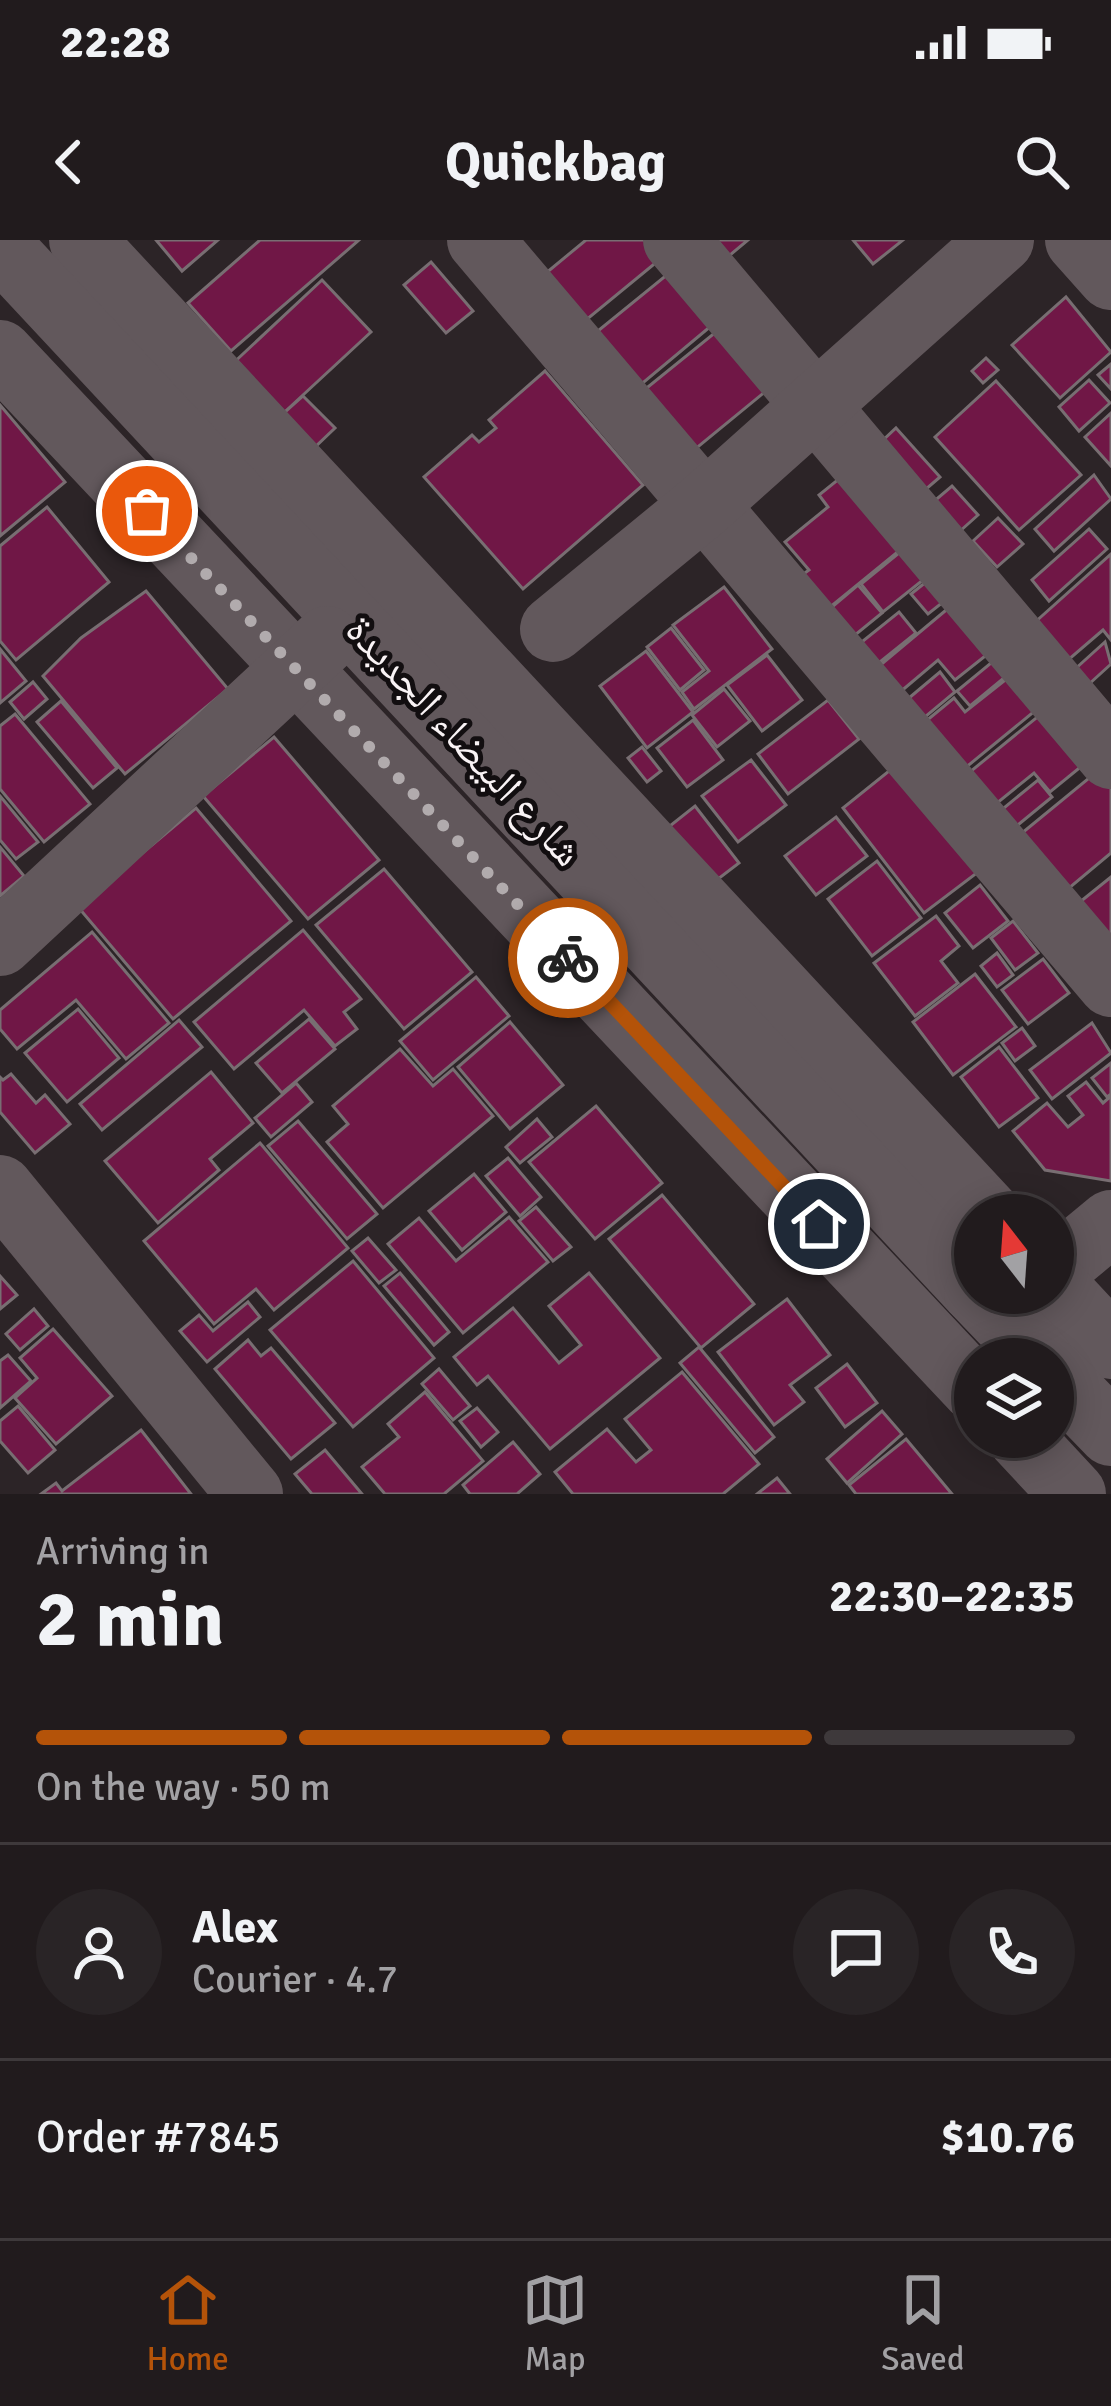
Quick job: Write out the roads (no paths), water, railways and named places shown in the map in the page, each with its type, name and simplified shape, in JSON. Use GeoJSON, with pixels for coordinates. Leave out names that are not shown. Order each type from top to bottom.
{"type":"FeatureCollection","features":[{"type":"Feature","properties":{"kind":"street"},"geometry":{"type":"LineString","coordinates":[[82,240],[969,1194]]}},
{"type":"Feature","properties":{"kind":"street"},"geometry":{"type":"LineString","coordinates":[[480,240],[1111,984]]}},
{"type":"Feature","properties":{"kind":"street"},"geometry":{"type":"LineString","coordinates":[[676,240],[1111,756]]}},
{"type":"Feature","properties":{"kind":"street"},"geometry":{"type":"LineString","coordinates":[[553,629],[703,506],[1001,240]]}},
{"type":"Feature","properties":{"kind":"street"},"geometry":{"type":"LineString","coordinates":[[1078,240],[1111,277]]}},
{"type":"Feature","properties":{"kind":"street","name":"شارع البيضاء الجديدة"},"geometry":{"type":"LineString","coordinates":[[0,246],[954,1246]]}},
{"type":"Feature","properties":{"kind":"street","name":"شارع البيضاء الجديدة"},"geometry":{"type":"LineString","coordinates":[[0,352],[954,1367]]}},
{"type":"Feature","properties":{"kind":"street"},"geometry":{"type":"LineString","coordinates":[[0,943],[352,617]]}},
{"type":"Feature","properties":{"kind":"street"},"geometry":{"type":"LineString","coordinates":[[0,1187],[250,1494]]}},
{"type":"Feature","properties":{"kind":"street"},"geometry":{"type":"LineString","coordinates":[[1074,1254],[1111,1223]]}},
{"type":"Feature","properties":{"kind":"street","name":"شارع البيضاء الجديدة"},"geometry":{"type":"LineString","coordinates":[[1031,1314],[1111,1346]]}},
{"type":"Feature","properties":{"kind":"street"},"geometry":{"type":"LineString","coordinates":[[1074,1395],[1111,1433]]}},
{"type":"Feature","properties":{"kind":"street"},"geometry":{"type":"LineString","coordinates":[[1040,1458],[1073,1494]]}}]}
